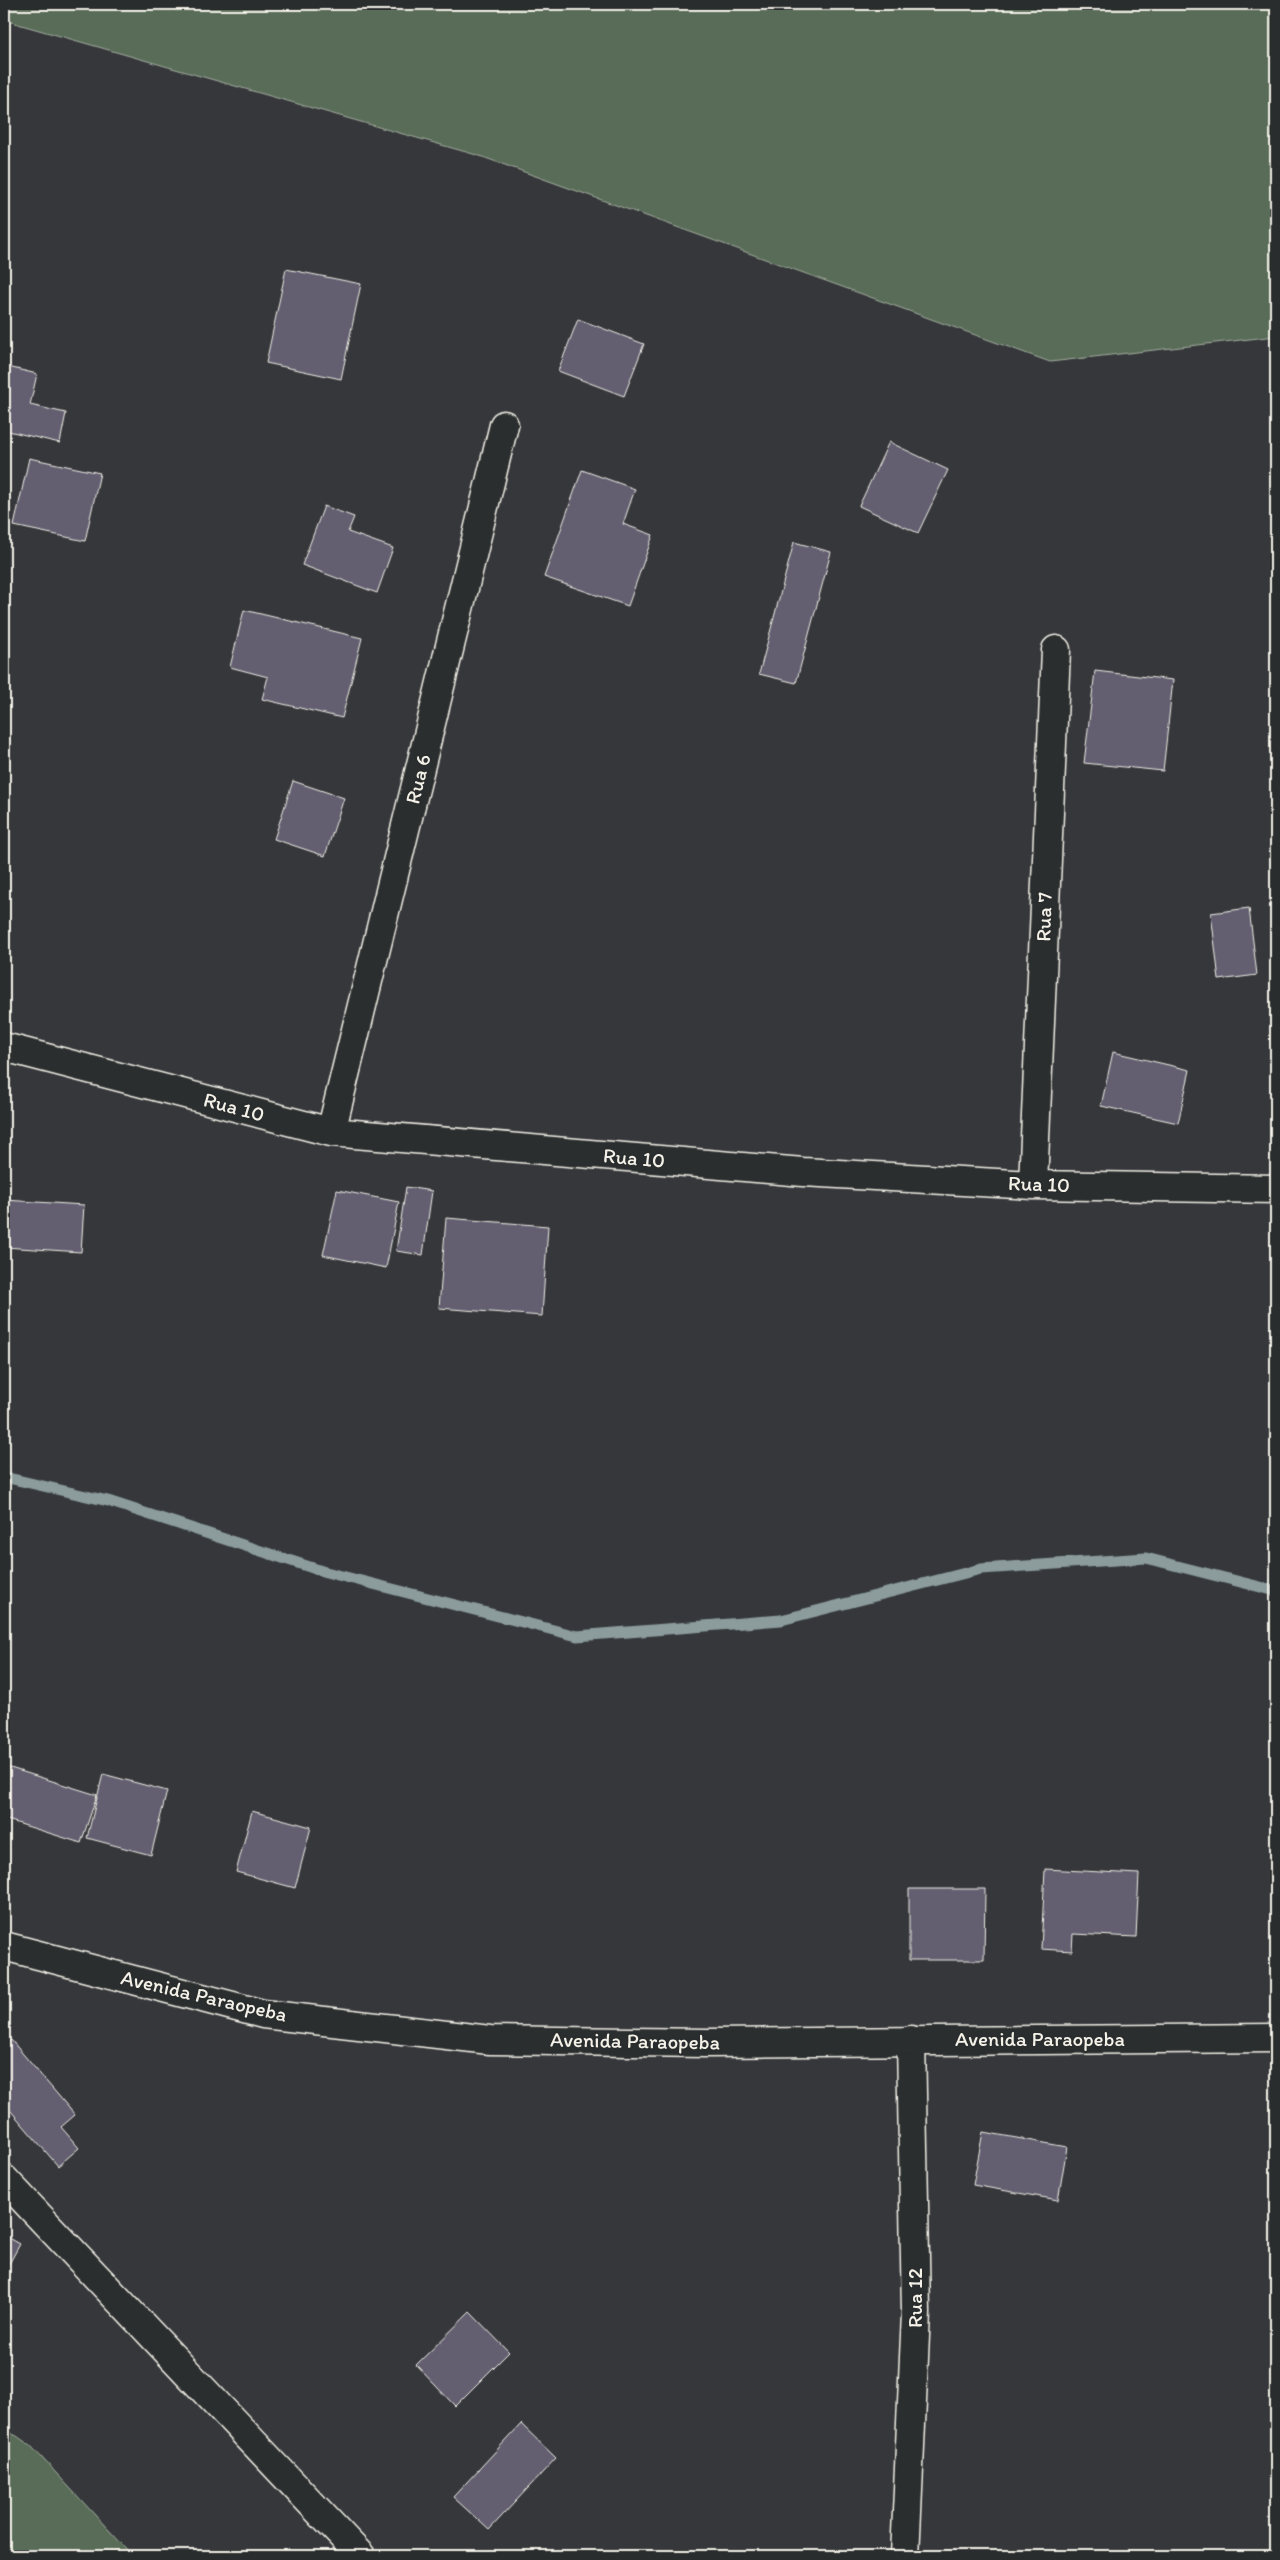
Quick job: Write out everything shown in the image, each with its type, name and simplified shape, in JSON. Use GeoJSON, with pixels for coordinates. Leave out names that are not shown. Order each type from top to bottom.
{"type":"FeatureCollection","features":[{"type":"Feature","properties":{"kind":"street","name":"Rua 6"},"geometry":{"type":"LineString","coordinates":[[331,1132],[504,425]]}},
{"type":"Feature","properties":{"kind":"street","name":"Rua 7"},"geometry":{"type":"LineString","coordinates":[[1033,1185],[1056,650]]}},
{"type":"Feature","properties":{"kind":"street","name":"Rua 10"},"geometry":{"type":"LineString","coordinates":[[4,1047],[331,1132],[803,1172],[1033,1185],[1276,1189]]}},
{"type":"Feature","properties":{"kind":"street","name":"Avenida Paraopeba"},"geometry":{"type":"LineString","coordinates":[[4,1946],[263,2014],[490,2040],[706,2043],[1276,2038]]}},
{"type":"Feature","properties":{"kind":"street","name":"Rua 12"},"geometry":{"type":"LineString","coordinates":[[905,2556],[916,2313],[912,2040]]}},
{"type":"Feature","properties":{"kind":"street"},"geometry":{"type":"LineString","coordinates":[[4,2179],[361,2556]]}},
{"type":"Feature","properties":{"kind":"green space"},"geometry":{"type":"Polygon","coordinates":[[[4,4],[1276,4],[1276,336],[1050,362],[480,156],[4,20],[4,4]]]}},
{"type":"Feature","properties":{"kind":"green space"},"geometry":{"type":"Polygon","coordinates":[[[4,2427],[31,2446],[133,2556],[4,2556],[4,2427]]]}},
{"type":"Feature","properties":{"kind":"building"},"geometry":{"type":"Polygon","coordinates":[[[286,269],[361,284],[341,379],[266,363],[286,269]]]}},
{"type":"Feature","properties":{"kind":"building"},"geometry":{"type":"Polygon","coordinates":[[[578,319],[644,344],[624,396],[558,371],[578,319]]]}},
{"type":"Feature","properties":{"kind":"building"},"geometry":{"type":"Polygon","coordinates":[[[4,366],[37,374],[30,405],[66,413],[60,443],[4,430],[4,366]]]}},
{"type":"Feature","properties":{"kind":"building"},"geometry":{"type":"Polygon","coordinates":[[[889,442],[948,470],[918,533],[859,506],[889,442]]]}},
{"type":"Feature","properties":{"kind":"building"},"geometry":{"type":"Polygon","coordinates":[[[29,458],[100,473],[85,541],[14,526],[29,458]]]}},
{"type":"Feature","properties":{"kind":"building"},"geometry":{"type":"Polygon","coordinates":[[[582,470],[635,489],[623,524],[653,535],[628,606],[544,577],[582,470]]]}},
{"type":"Feature","properties":{"kind":"building"},"geometry":{"type":"Polygon","coordinates":[[[324,506],[354,517],[348,532],[393,548],[377,593],[302,565],[324,506]]]}},
{"type":"Feature","properties":{"kind":"building"},"geometry":{"type":"Polygon","coordinates":[[[794,542],[831,552],[796,683],[759,674],[794,542]]]}},
{"type":"Feature","properties":{"kind":"building"},"geometry":{"type":"Polygon","coordinates":[[[244,610],[362,638],[342,718],[262,699],[268,677],[230,667],[244,610]]]}},
{"type":"Feature","properties":{"kind":"building"},"geometry":{"type":"Polygon","coordinates":[[[1095,671],[1173,680],[1163,771],[1084,763],[1095,671]]]}},
{"type":"Feature","properties":{"kind":"building"},"geometry":{"type":"Polygon","coordinates":[[[293,781],[344,798],[325,856],[274,839],[293,781]]]}},
{"type":"Feature","properties":{"kind":"building"},"geometry":{"type":"Polygon","coordinates":[[[1249,908],[1257,975],[1219,980],[1211,913],[1249,908]]]}},
{"type":"Feature","properties":{"kind":"building"},"geometry":{"type":"Polygon","coordinates":[[[1113,1052],[1190,1070],[1178,1123],[1101,1106],[1113,1052]]]}},
{"type":"Feature","properties":{"kind":"building"},"geometry":{"type":"Polygon","coordinates":[[[406,1187],[432,1191],[423,1255],[396,1251],[406,1187]]]}},
{"type":"Feature","properties":{"kind":"building"},"geometry":{"type":"Polygon","coordinates":[[[337,1190],[399,1202],[386,1268],[323,1255],[337,1190]]]}},
{"type":"Feature","properties":{"kind":"building"},"geometry":{"type":"Polygon","coordinates":[[[4,1200],[84,1205],[81,1252],[4,1247],[4,1200]]]}},
{"type":"Feature","properties":{"kind":"building"},"geometry":{"type":"Polygon","coordinates":[[[446,1218],[548,1226],[542,1316],[439,1308],[446,1218]]]}},
{"type":"Feature","properties":{"kind":"building"},"geometry":{"type":"Polygon","coordinates":[[[4,1766],[97,1795],[81,1843],[4,1819],[4,1766]]]}},
{"type":"Feature","properties":{"kind":"building"},"geometry":{"type":"Polygon","coordinates":[[[103,1774],[167,1791],[151,1855],[87,1838],[103,1774]]]}},
{"type":"Feature","properties":{"kind":"building"},"geometry":{"type":"Polygon","coordinates":[[[252,1811],[311,1827],[295,1888],[236,1872],[252,1811]]]}},
{"type":"Feature","properties":{"kind":"building"},"geometry":{"type":"Polygon","coordinates":[[[1045,1869],[1139,1874],[1136,1937],[1073,1934],[1072,1951],[1041,1949],[1045,1869]]]}},
{"type":"Feature","properties":{"kind":"building"},"geometry":{"type":"Polygon","coordinates":[[[909,1889],[985,1889],[984,1960],[909,1960],[909,1889]]]}},
{"type":"Feature","properties":{"kind":"building"},"geometry":{"type":"Polygon","coordinates":[[[11,2040],[75,2115],[61,2127],[79,2148],[58,2166],[4,2103],[4,2046],[11,2040]]]}},
{"type":"Feature","properties":{"kind":"building"},"geometry":{"type":"Polygon","coordinates":[[[983,2132],[1067,2147],[1058,2200],[973,2185],[983,2132]]]}},
{"type":"Feature","properties":{"kind":"building"},"geometry":{"type":"Polygon","coordinates":[[[4,2235],[20,2244],[4,2273],[4,2235]]]}},
{"type":"Feature","properties":{"kind":"building"},"geometry":{"type":"Polygon","coordinates":[[[470,2312],[509,2352],[455,2406],[416,2365],[470,2312]]]}},
{"type":"Feature","properties":{"kind":"building"},"geometry":{"type":"Polygon","coordinates":[[[521,2424],[556,2458],[489,2530],[453,2497],[521,2424]]]}},
{"type":"Feature","properties":{"kind":"waterway"},"geometry":{"type":"LineString","coordinates":[[4,1477],[108,1501],[322,1571],[577,1636],[781,1620],[981,1569],[1146,1558],[1276,1591]]}}]}
